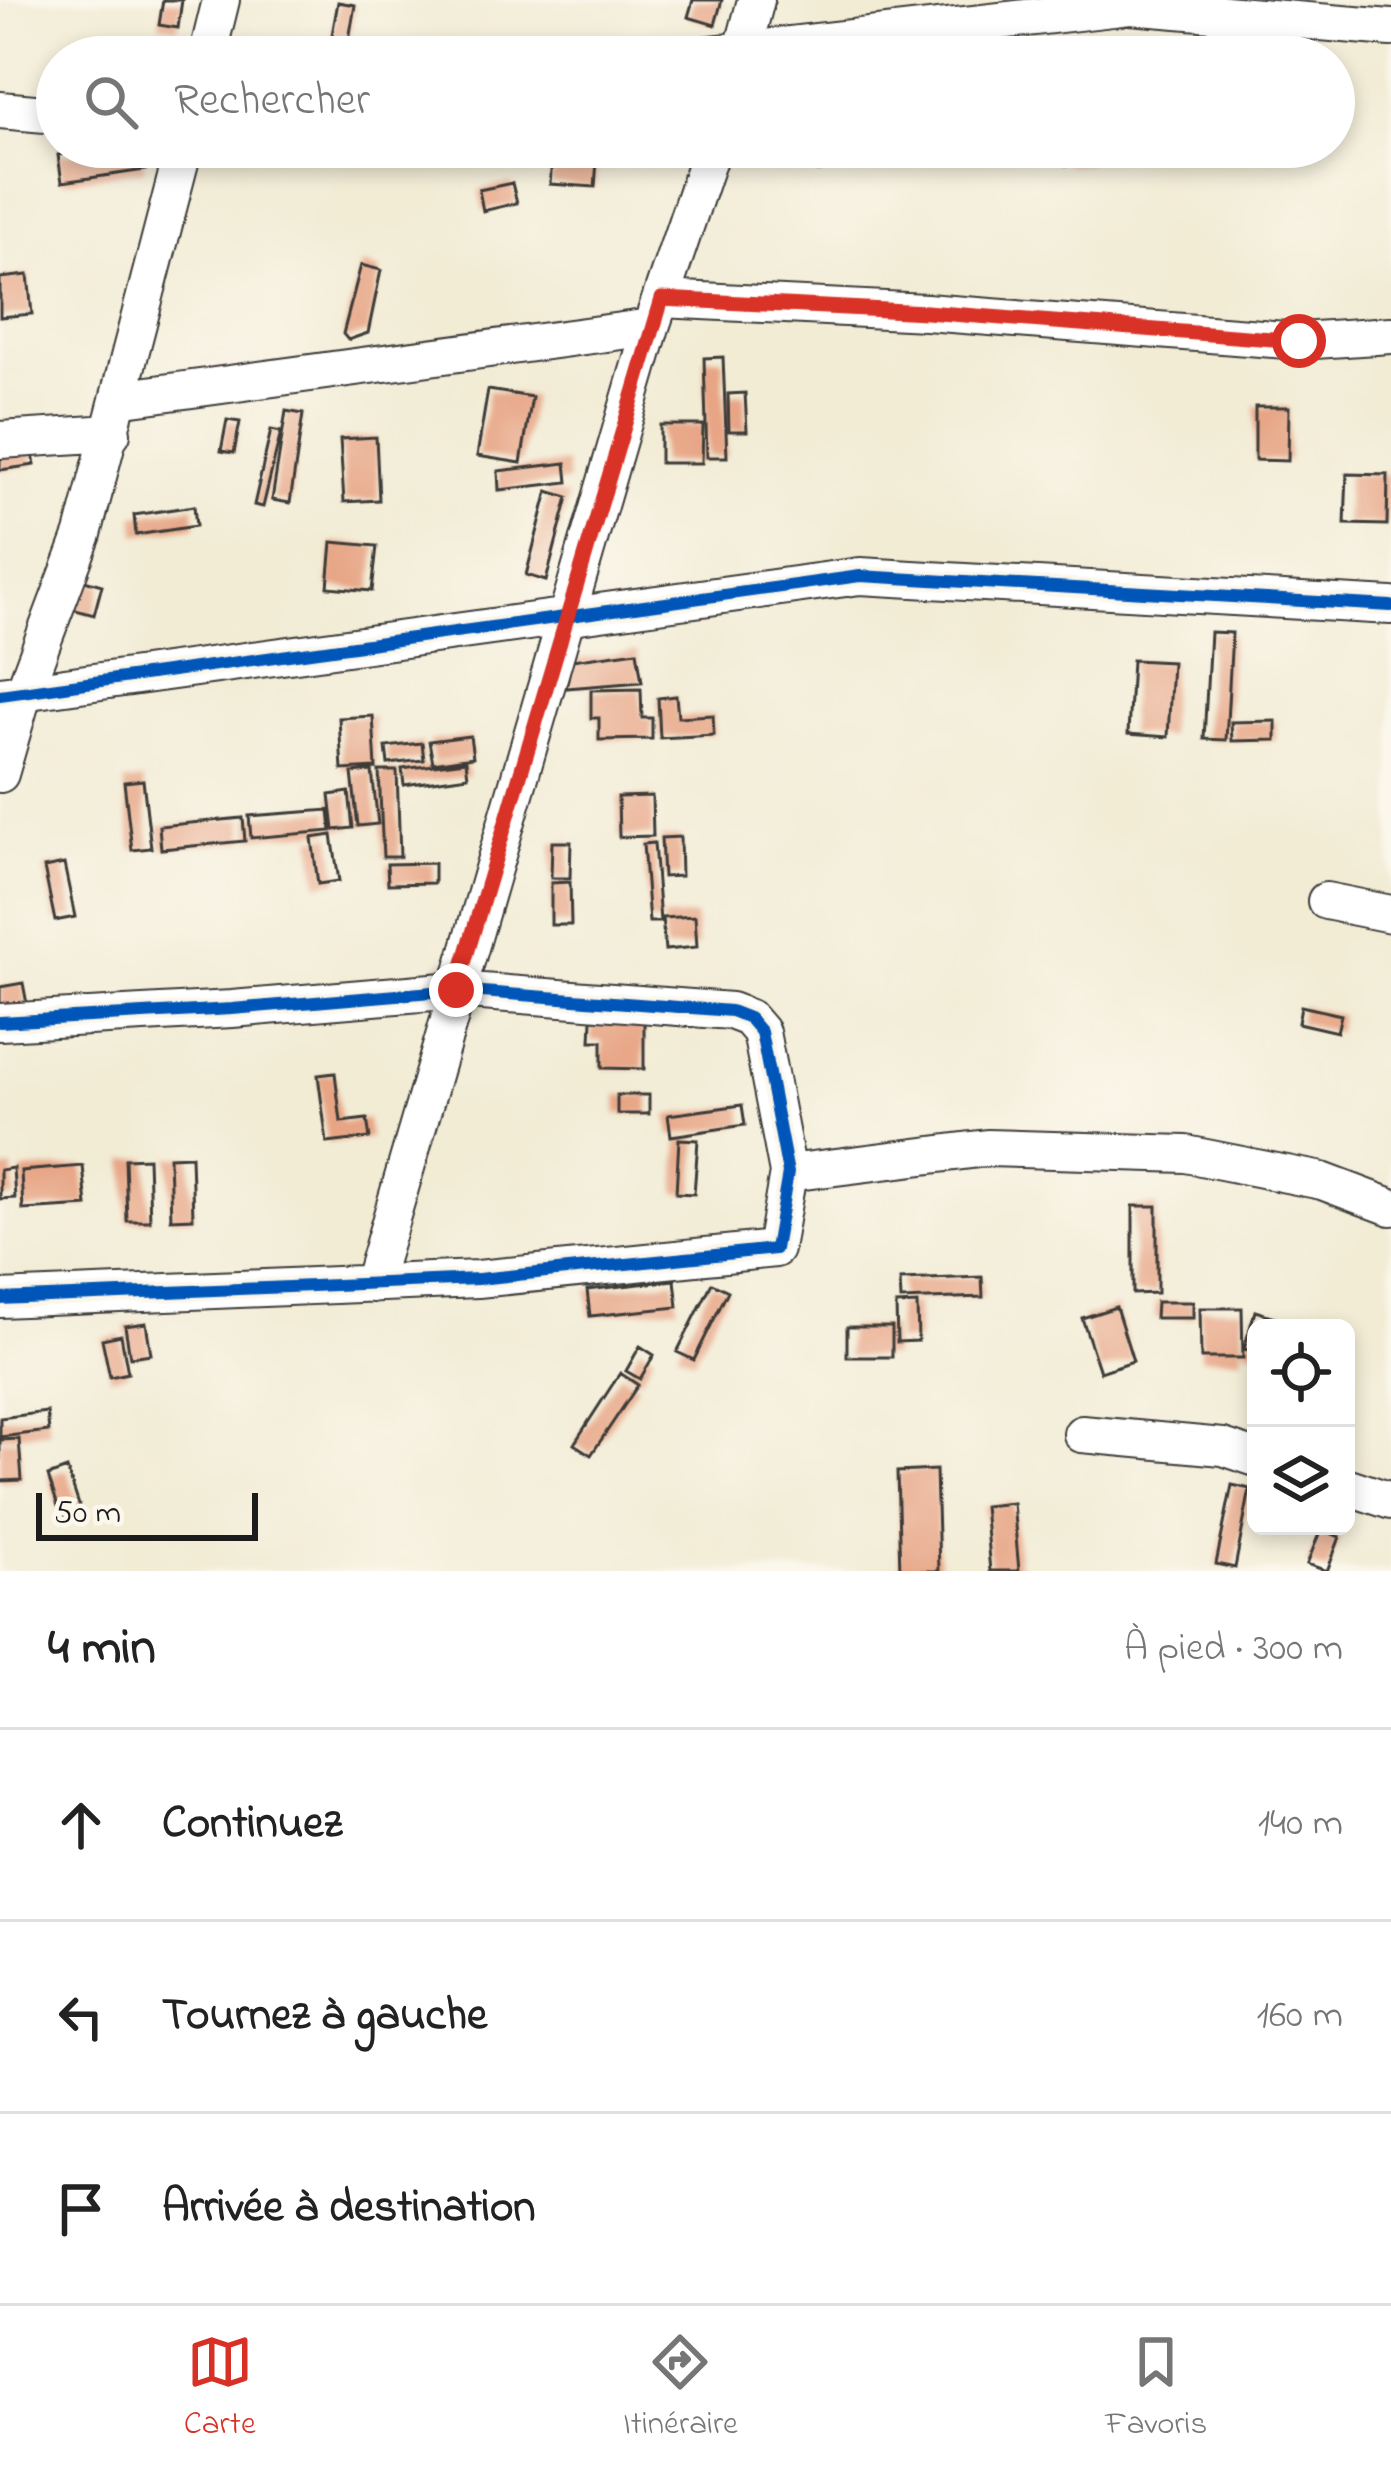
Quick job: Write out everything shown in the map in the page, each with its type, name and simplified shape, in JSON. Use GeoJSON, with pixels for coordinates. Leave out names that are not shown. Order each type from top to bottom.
{"type":"FeatureCollection","features":[{"type":"Feature","properties":{"kind":"street"},"geometry":{"type":"LineString","coordinates":[[212,36],[221,0]]}},
{"type":"Feature","properties":{"kind":"street"},"geometry":{"type":"LineString","coordinates":[[747,36],[756,0]]}},
{"type":"Feature","properties":{"kind":"street"},"geometry":{"type":"LineString","coordinates":[[874,36],[1129,3],[1391,28]]}},
{"type":"Feature","properties":{"kind":"street"},"geometry":{"type":"LineString","coordinates":[[0,110],[36,113]]}},
{"type":"Feature","properties":{"kind":"street"},"geometry":{"type":"LineString","coordinates":[[0,774],[12,693],[82,535],[179,168]]}},
{"type":"Feature","properties":{"kind":"street"},"geometry":{"type":"LineString","coordinates":[[373,1284],[657,313],[705,168]]}},
{"type":"Feature","properties":{"kind":"street"},"geometry":{"type":"LineString","coordinates":[[0,440],[657,313],[926,312],[1299,341],[1391,335]]}},
{"type":"Feature","properties":{"kind":"street"},"geometry":{"type":"LineString","coordinates":[[12,693],[860,576],[1391,606]]}},
{"type":"Feature","properties":{"kind":"street"},"geometry":{"type":"LineString","coordinates":[[1326,901],[1391,914]]}},
{"type":"Feature","properties":{"kind":"street"},"geometry":{"type":"LineString","coordinates":[[0,1022],[456,990],[731,1011],[749,1018],[761,1032],[788,1173],[775,1249],[478,1279],[0,1299]]}},
{"type":"Feature","properties":{"kind":"street"},"geometry":{"type":"LineString","coordinates":[[788,1173],[987,1148],[1186,1154],[1322,1181],[1391,1208]]}},
{"type":"Feature","properties":{"kind":"street"},"geometry":{"type":"LineString","coordinates":[[1082,1434],[1223,1448],[1247,1455]]}},
{"type":"Feature","properties":{"kind":"street"},"geometry":{"type":"LineString","coordinates":[[1355,1489],[1391,1502]]}},
{"type":"Feature","properties":{"kind":"building"},"geometry":{"type":"Polygon","coordinates":[[[163,0],[182,0],[178,28],[159,25],[163,0]]]}},
{"type":"Feature","properties":{"kind":"building"},"geometry":{"type":"Polygon","coordinates":[[[693,0],[722,0],[715,25],[688,17],[693,0]]]}},
{"type":"Feature","properties":{"kind":"building"},"geometry":{"type":"Polygon","coordinates":[[[338,2],[355,5],[350,36],[332,36],[338,2]]]}},
{"type":"Feature","properties":{"kind":"building"},"geometry":{"type":"Polygon","coordinates":[[[60,168],[145,170],[62,182],[60,168]]]}},
{"type":"Feature","properties":{"kind":"building"},"geometry":{"type":"Polygon","coordinates":[[[551,168],[596,168],[595,187],[550,184],[551,168]]]}},
{"type":"Feature","properties":{"kind":"building"},"geometry":{"type":"Polygon","coordinates":[[[512,183],[517,203],[483,211],[479,190],[512,183]]]}},
{"type":"Feature","properties":{"kind":"building"},"geometry":{"type":"Polygon","coordinates":[[[361,265],[381,270],[368,333],[348,340],[343,334],[361,265]]]}},
{"type":"Feature","properties":{"kind":"building"},"geometry":{"type":"Polygon","coordinates":[[[28,275],[32,314],[0,317],[0,278],[28,275]]]}},
{"type":"Feature","properties":{"kind":"building"},"geometry":{"type":"Polygon","coordinates":[[[723,357],[727,457],[707,457],[704,358],[723,357]]]}},
{"type":"Feature","properties":{"kind":"building"},"geometry":{"type":"Polygon","coordinates":[[[488,390],[532,397],[521,463],[477,456],[488,390]]]}},
{"type":"Feature","properties":{"kind":"building"},"geometry":{"type":"Polygon","coordinates":[[[745,393],[747,431],[729,431],[728,394],[745,393]]]}},
{"type":"Feature","properties":{"kind":"building"},"geometry":{"type":"Polygon","coordinates":[[[1255,407],[1289,407],[1288,461],[1255,460],[1255,407]]]}},
{"type":"Feature","properties":{"kind":"building"},"geometry":{"type":"Polygon","coordinates":[[[286,411],[303,414],[290,503],[272,500],[286,411]]]}},
{"type":"Feature","properties":{"kind":"building"},"geometry":{"type":"Polygon","coordinates":[[[227,420],[240,422],[234,453],[221,451],[227,420]]]}},
{"type":"Feature","properties":{"kind":"building"},"geometry":{"type":"Polygon","coordinates":[[[660,425],[703,425],[702,463],[660,463],[660,425]]]}},
{"type":"Feature","properties":{"kind":"building"},"geometry":{"type":"Polygon","coordinates":[[[271,430],[281,432],[263,507],[254,505],[271,430]]]}},
{"type":"Feature","properties":{"kind":"building"},"geometry":{"type":"Polygon","coordinates":[[[376,437],[379,500],[344,502],[340,439],[376,437]]]}},
{"type":"Feature","properties":{"kind":"building"},"geometry":{"type":"Polygon","coordinates":[[[31,444],[35,465],[0,470],[0,449],[31,444]]]}},
{"type":"Feature","properties":{"kind":"building"},"geometry":{"type":"Polygon","coordinates":[[[566,463],[568,482],[499,490],[498,471],[566,463]]]}},
{"type":"Feature","properties":{"kind":"building"},"geometry":{"type":"Polygon","coordinates":[[[1347,474],[1388,475],[1387,525],[1345,524],[1347,474]]]}},
{"type":"Feature","properties":{"kind":"building"},"geometry":{"type":"Polygon","coordinates":[[[548,491],[568,497],[546,581],[526,575],[548,491]]]}},
{"type":"Feature","properties":{"kind":"building"},"geometry":{"type":"Polygon","coordinates":[[[194,506],[196,526],[136,535],[134,515],[194,506]]]}},
{"type":"Feature","properties":{"kind":"building"},"geometry":{"type":"Polygon","coordinates":[[[332,542],[377,546],[372,591],[328,587],[332,542]]]}},
{"type":"Feature","properties":{"kind":"building"},"geometry":{"type":"Polygon","coordinates":[[[81,579],[102,585],[94,615],[72,609],[81,579]]]}},
{"type":"Feature","properties":{"kind":"building"},"geometry":{"type":"Polygon","coordinates":[[[1210,632],[1232,633],[1226,740],[1204,739],[1210,632]]]}},
{"type":"Feature","properties":{"kind":"building"},"geometry":{"type":"Polygon","coordinates":[[[637,651],[642,682],[566,688],[572,660],[637,651]]]}},
{"type":"Feature","properties":{"kind":"building"},"geometry":{"type":"Polygon","coordinates":[[[1132,660],[1172,662],[1168,737],[1128,734],[1132,660]]]}},
{"type":"Feature","properties":{"kind":"building"},"geometry":{"type":"Polygon","coordinates":[[[641,689],[642,718],[652,718],[652,739],[599,740],[599,718],[591,718],[591,690],[641,689]]]}},
{"type":"Feature","properties":{"kind":"building"},"geometry":{"type":"Polygon","coordinates":[[[676,696],[678,717],[713,715],[714,735],[660,738],[658,698],[676,696]]]}},
{"type":"Feature","properties":{"kind":"building"},"geometry":{"type":"Polygon","coordinates":[[[373,716],[376,768],[342,770],[339,718],[373,716]]]}},
{"type":"Feature","properties":{"kind":"building"},"geometry":{"type":"Polygon","coordinates":[[[1276,721],[1276,740],[1232,741],[1231,722],[1276,721]]]}},
{"type":"Feature","properties":{"kind":"building"},"geometry":{"type":"Polygon","coordinates":[[[470,736],[473,757],[433,763],[429,741],[470,736]]]}},
{"type":"Feature","properties":{"kind":"building"},"geometry":{"type":"Polygon","coordinates":[[[422,743],[424,760],[388,764],[386,747],[422,743]]]}},
{"type":"Feature","properties":{"kind":"building"},"geometry":{"type":"Polygon","coordinates":[[[466,761],[468,776],[404,785],[402,769],[466,761]]]}},
{"type":"Feature","properties":{"kind":"building"},"geometry":{"type":"Polygon","coordinates":[[[372,771],[378,824],[358,826],[352,773],[372,771]]]}},
{"type":"Feature","properties":{"kind":"building"},"geometry":{"type":"Polygon","coordinates":[[[379,771],[397,771],[400,857],[383,857],[379,771]]]}},
{"type":"Feature","properties":{"kind":"building"},"geometry":{"type":"Polygon","coordinates":[[[143,780],[151,848],[132,850],[124,782],[143,780]]]}},
{"type":"Feature","properties":{"kind":"building"},"geometry":{"type":"Polygon","coordinates":[[[349,792],[353,828],[334,830],[330,795],[349,792]]]}},
{"type":"Feature","properties":{"kind":"building"},"geometry":{"type":"Polygon","coordinates":[[[652,796],[653,836],[619,837],[618,797],[652,796]]]}},
{"type":"Feature","properties":{"kind":"building"},"geometry":{"type":"Polygon","coordinates":[[[329,810],[331,831],[251,838],[249,816],[329,810]]]}},
{"type":"Feature","properties":{"kind":"building"},"geometry":{"type":"Polygon","coordinates":[[[243,818],[245,841],[161,849],[159,826],[243,818]]]}},
{"type":"Feature","properties":{"kind":"building"},"geometry":{"type":"Polygon","coordinates":[[[332,835],[339,881],[318,884],[312,838],[332,835]]]}},
{"type":"Feature","properties":{"kind":"building"},"geometry":{"type":"Polygon","coordinates":[[[680,837],[681,876],[663,877],[661,838],[680,837]]]}},
{"type":"Feature","properties":{"kind":"building"},"geometry":{"type":"Polygon","coordinates":[[[552,842],[571,842],[570,878],[551,878],[552,842]]]}},
{"type":"Feature","properties":{"kind":"building"},"geometry":{"type":"Polygon","coordinates":[[[654,843],[660,922],[649,922],[643,844],[654,843]]]}},
{"type":"Feature","properties":{"kind":"building"},"geometry":{"type":"Polygon","coordinates":[[[434,863],[434,883],[388,884],[387,864],[434,863]]]}},
{"type":"Feature","properties":{"kind":"building"},"geometry":{"type":"Polygon","coordinates":[[[64,864],[75,917],[55,921],[44,868],[64,864]]]}},
{"type":"Feature","properties":{"kind":"building"},"geometry":{"type":"Polygon","coordinates":[[[570,882],[571,925],[551,925],[551,883],[570,882]]]}},
{"type":"Feature","properties":{"kind":"building"},"geometry":{"type":"Polygon","coordinates":[[[695,916],[697,947],[665,950],[662,918],[695,916]]]}},
{"type":"Feature","properties":{"kind":"building"},"geometry":{"type":"Polygon","coordinates":[[[23,983],[27,1004],[0,1009],[0,987],[23,983]]]}},
{"type":"Feature","properties":{"kind":"building"},"geometry":{"type":"Polygon","coordinates":[[[1301,1006],[1341,1015],[1337,1032],[1298,1023],[1301,1006]]]}},
{"type":"Feature","properties":{"kind":"building"},"geometry":{"type":"Polygon","coordinates":[[[592,1019],[644,1019],[644,1069],[602,1068],[602,1041],[591,1041],[592,1019]]]}},
{"type":"Feature","properties":{"kind":"building"},"geometry":{"type":"Polygon","coordinates":[[[335,1073],[341,1122],[367,1119],[370,1138],[327,1143],[318,1075],[335,1073]]]}},
{"type":"Feature","properties":{"kind":"building"},"geometry":{"type":"Polygon","coordinates":[[[617,1095],[649,1095],[649,1114],[617,1114],[617,1095]]]}},
{"type":"Feature","properties":{"kind":"building"},"geometry":{"type":"Polygon","coordinates":[[[742,1105],[745,1125],[671,1136],[668,1115],[742,1105]]]}},
{"type":"Feature","properties":{"kind":"building"},"geometry":{"type":"Polygon","coordinates":[[[679,1139],[698,1140],[694,1194],[676,1193],[679,1139]]]}},
{"type":"Feature","properties":{"kind":"building"},"geometry":{"type":"Polygon","coordinates":[[[191,1156],[193,1218],[171,1219],[169,1157],[191,1156]]]}},
{"type":"Feature","properties":{"kind":"building"},"geometry":{"type":"Polygon","coordinates":[[[148,1158],[150,1221],[127,1221],[125,1159],[148,1158]]]}},
{"type":"Feature","properties":{"kind":"building"},"geometry":{"type":"Polygon","coordinates":[[[83,1166],[87,1206],[23,1210],[21,1171],[83,1166]]]}},
{"type":"Feature","properties":{"kind":"building"},"geometry":{"type":"Polygon","coordinates":[[[13,1168],[15,1198],[0,1199],[0,1170],[13,1168]]]}},
{"type":"Feature","properties":{"kind":"building"},"geometry":{"type":"Polygon","coordinates":[[[1133,1206],[1157,1206],[1157,1293],[1133,1294],[1133,1206]]]}},
{"type":"Feature","properties":{"kind":"building"},"geometry":{"type":"Polygon","coordinates":[[[982,1277],[983,1297],[901,1300],[900,1280],[982,1277]]]}},
{"type":"Feature","properties":{"kind":"building"},"geometry":{"type":"Polygon","coordinates":[[[675,1280],[678,1307],[590,1316],[587,1290],[675,1280]]]}},
{"type":"Feature","properties":{"kind":"building"},"geometry":{"type":"Polygon","coordinates":[[[712,1283],[728,1291],[694,1360],[677,1352],[712,1283]]]}},
{"type":"Feature","properties":{"kind":"building"},"geometry":{"type":"Polygon","coordinates":[[[1156,1302],[1193,1302],[1193,1318],[1155,1318],[1156,1302]]]}},
{"type":"Feature","properties":{"kind":"building"},"geometry":{"type":"Polygon","coordinates":[[[917,1304],[918,1341],[897,1342],[896,1305],[917,1304]]]}},
{"type":"Feature","properties":{"kind":"building"},"geometry":{"type":"Polygon","coordinates":[[[1116,1307],[1133,1361],[1100,1372],[1082,1318],[1116,1307]]]}},
{"type":"Feature","properties":{"kind":"building"},"geometry":{"type":"Polygon","coordinates":[[[1200,1308],[1242,1308],[1243,1358],[1201,1358],[1200,1308]]]}},
{"type":"Feature","properties":{"kind":"building"},"geometry":{"type":"Polygon","coordinates":[[[1255,1311],[1281,1319],[1253,1319],[1255,1311]]]}},
{"type":"Feature","properties":{"kind":"building"},"geometry":{"type":"Polygon","coordinates":[[[146,1323],[151,1354],[130,1357],[125,1326],[146,1323]]]}},
{"type":"Feature","properties":{"kind":"building"},"geometry":{"type":"Polygon","coordinates":[[[847,1327],[892,1327],[892,1357],[847,1357],[847,1327]]]}},
{"type":"Feature","properties":{"kind":"building"},"geometry":{"type":"Polygon","coordinates":[[[121,1335],[128,1373],[110,1377],[102,1339],[121,1335]]]}},
{"type":"Feature","properties":{"kind":"building"},"geometry":{"type":"Polygon","coordinates":[[[640,1346],[654,1355],[640,1379],[626,1371],[640,1346]]]}},
{"type":"Feature","properties":{"kind":"building"},"geometry":{"type":"Polygon","coordinates":[[[620,1373],[638,1385],[591,1455],[574,1444],[620,1373]]]}},
{"type":"Feature","properties":{"kind":"building"},"geometry":{"type":"Polygon","coordinates":[[[47,1412],[49,1431],[0,1437],[0,1418],[47,1412]]]}},
{"type":"Feature","properties":{"kind":"building"},"geometry":{"type":"Polygon","coordinates":[[[19,1439],[22,1480],[0,1481],[0,1440],[19,1439]]]}},
{"type":"Feature","properties":{"kind":"building"},"geometry":{"type":"Polygon","coordinates":[[[67,1469],[81,1511],[62,1518],[48,1476],[67,1469]]]}},
{"type":"Feature","properties":{"kind":"building"},"geometry":{"type":"Polygon","coordinates":[[[936,1470],[939,1571],[900,1571],[897,1472],[936,1470]]]}},
{"type":"Feature","properties":{"kind":"building"},"geometry":{"type":"Polygon","coordinates":[[[1232,1485],[1247,1488],[1235,1568],[1216,1564],[1232,1485]]]}},
{"type":"Feature","properties":{"kind":"building"},"geometry":{"type":"Polygon","coordinates":[[[1013,1503],[1019,1571],[990,1571],[984,1506],[1013,1503]]]}},
{"type":"Feature","properties":{"kind":"building"},"geometry":{"type":"Polygon","coordinates":[[[1319,1535],[1340,1537],[1327,1571],[1307,1564],[1319,1535]]]}},
{"type":"Feature","properties":{"kind":"cycle path"},"geometry":{"type":"LineString","coordinates":[[0,695],[860,576],[1391,606]]}},
{"type":"Feature","properties":{"kind":"cycle path"},"geometry":{"type":"LineString","coordinates":[[0,1022],[456,990],[731,1011],[749,1018],[761,1032],[788,1173],[775,1249],[478,1279],[0,1299]]}},
{"type":"Feature","properties":{"kind":"route"},"geometry":{"type":"LineString","coordinates":[[456,990],[662,299],[926,312],[1299,341]]}}]}
